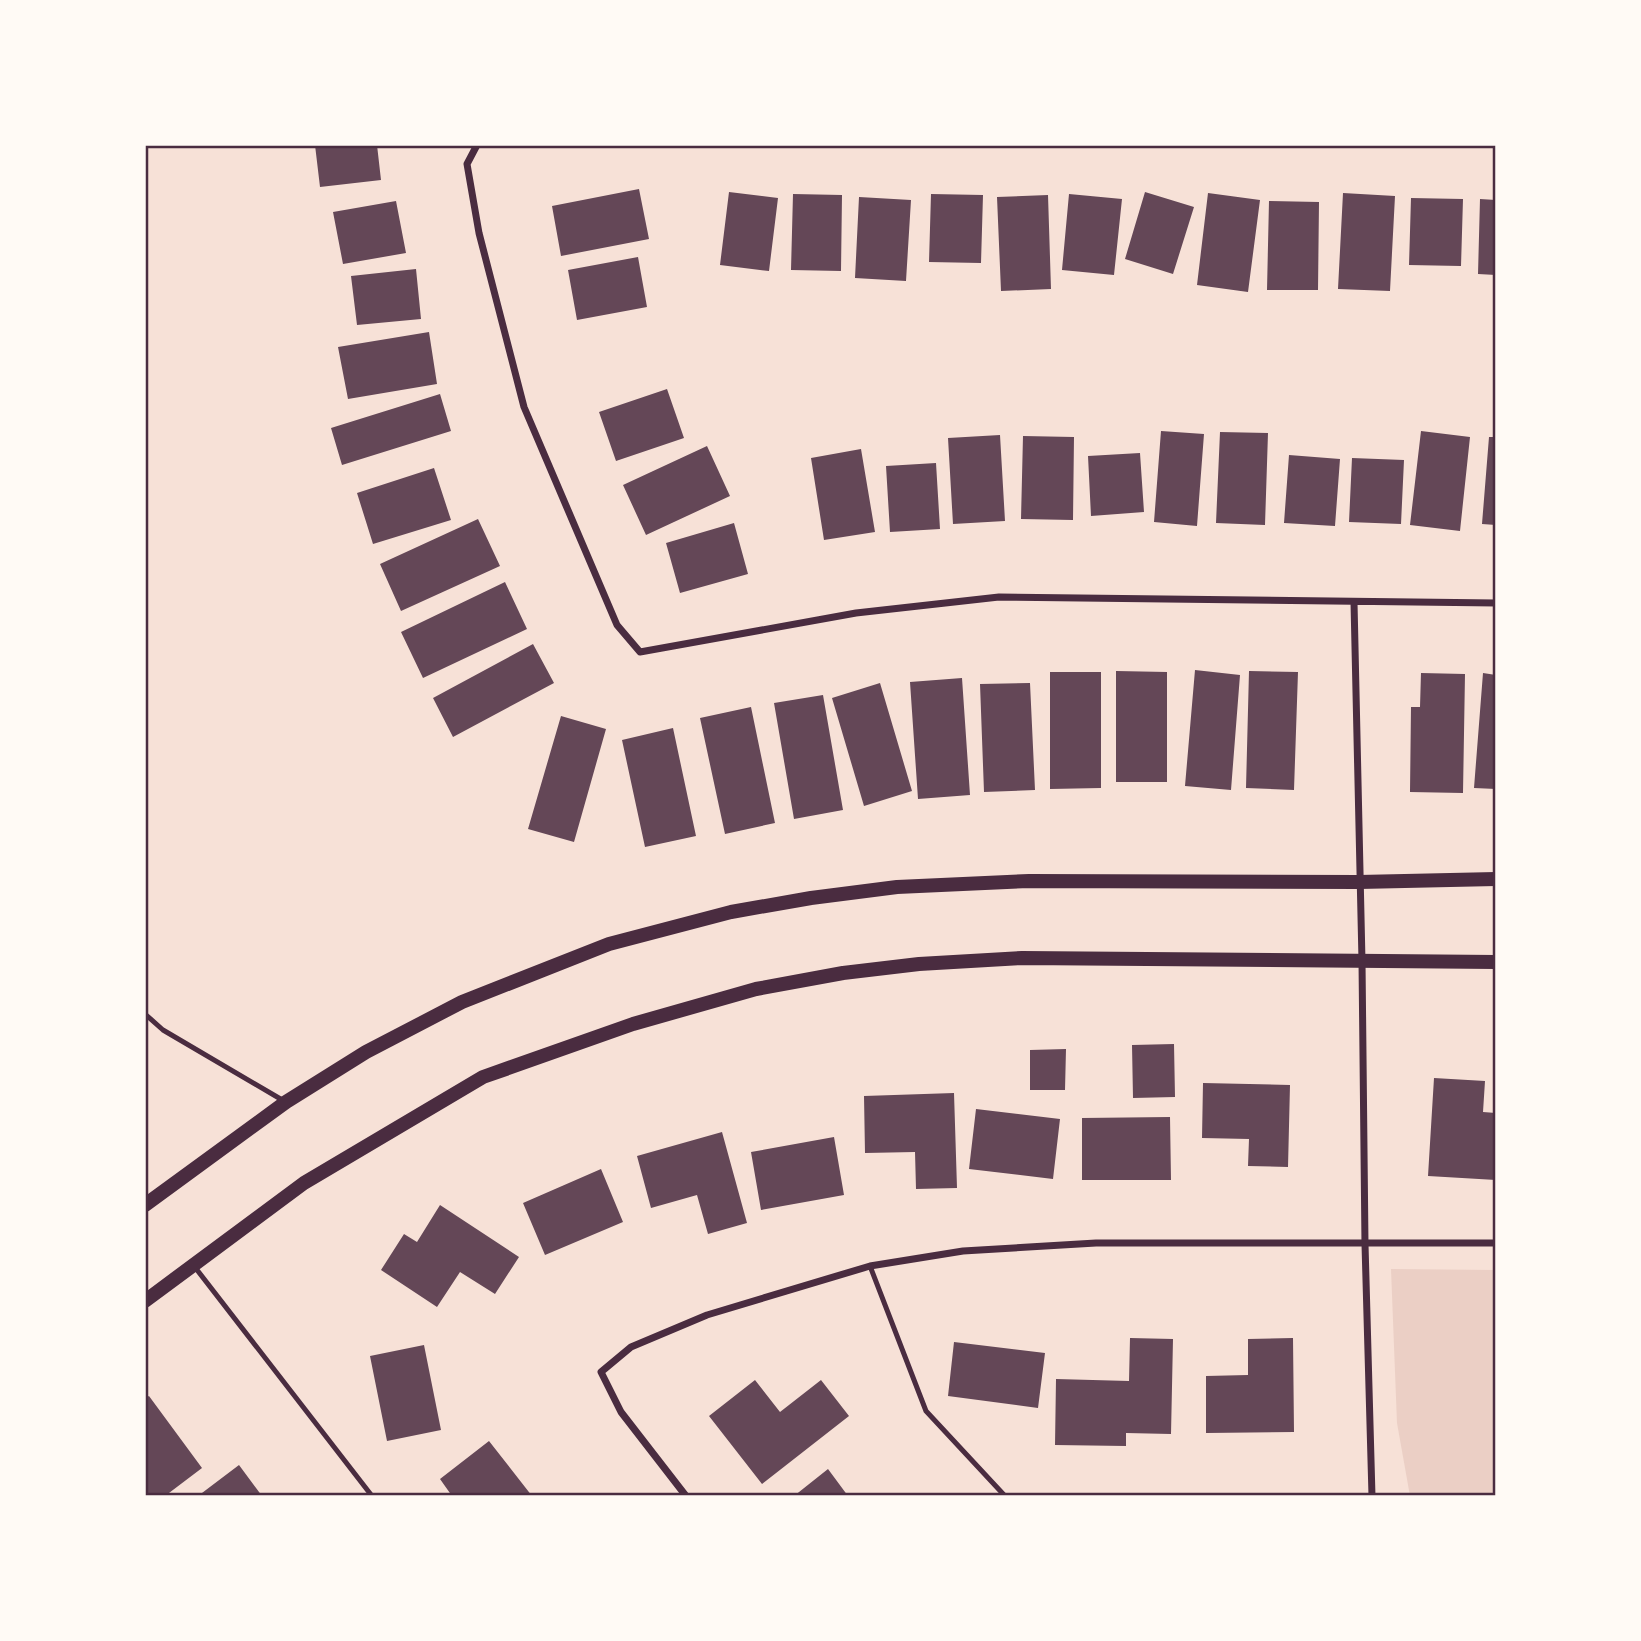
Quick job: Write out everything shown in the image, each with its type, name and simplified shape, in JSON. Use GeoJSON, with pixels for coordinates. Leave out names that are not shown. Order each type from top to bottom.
{"type":"FeatureCollection","features":[{"type":"Feature","properties":{"kind":"main road"},"geometry":{"type":"LineString","coordinates":[[145,1205],[286,1102],[366,1052],[462,1002],[609,944],[731,912],[897,887],[1029,881],[1359,882],[1496,879]]}},
{"type":"Feature","properties":{"kind":"main road"},"geometry":{"type":"LineString","coordinates":[[145,1301],[304,1184],[483,1076],[633,1024],[756,989],[843,973],[919,964],[1022,958],[1496,962]]}},
{"type":"Feature","properties":{"kind":"street"},"geometry":{"type":"LineString","coordinates":[[477,145],[467,164],[480,233],[524,407],[617,625],[640,652],[856,613],[999,597],[1496,603]]}},
{"type":"Feature","properties":{"kind":"street"},"geometry":{"type":"LineString","coordinates":[[1354,602],[1372,1496]]}},
{"type":"Feature","properties":{"kind":"street"},"geometry":{"type":"LineString","coordinates":[[686,1496],[621,1412],[601,1372],[631,1348],[707,1315],[870,1266],[963,1251],[1096,1243],[1496,1243]]}},
{"type":"Feature","properties":{"kind":"lane"},"geometry":{"type":"LineString","coordinates":[[145,1014],[163,1030],[286,1102]]}},
{"type":"Feature","properties":{"kind":"lane"},"geometry":{"type":"LineString","coordinates":[[193,1264],[372,1496]]}},
{"type":"Feature","properties":{"kind":"lane"},"geometry":{"type":"LineString","coordinates":[[870,1266],[926,1412],[1006,1496]]}},
{"type":"Feature","properties":{"kind":"shaded area"},"geometry":{"type":"Polygon","coordinates":[[[1391,1269],[1496,1270],[1496,1496],[1410,1496],[1397,1423],[1391,1269]]]}},
{"type":"Feature","properties":{"kind":"building"},"geometry":{"type":"Polygon","coordinates":[[[315,145],[377,145],[381,180],[320,187],[315,145]]]}},
{"type":"Feature","properties":{"kind":"building"},"geometry":{"type":"Polygon","coordinates":[[[639,189],[649,239],[561,256],[552,206],[639,189]]]}},
{"type":"Feature","properties":{"kind":"building"},"geometry":{"type":"Polygon","coordinates":[[[729,192],[778,198],[769,271],[720,265],[729,192]]]}},
{"type":"Feature","properties":{"kind":"building"},"geometry":{"type":"Polygon","coordinates":[[[1145,192],[1194,207],[1173,274],[1125,259],[1145,192]]]}},
{"type":"Feature","properties":{"kind":"building"},"geometry":{"type":"Polygon","coordinates":[[[1208,193],[1260,200],[1248,292],[1197,285],[1208,193]]]}},
{"type":"Feature","properties":{"kind":"building"},"geometry":{"type":"Polygon","coordinates":[[[1343,193],[1395,196],[1390,291],[1338,289],[1343,193]]]}},
{"type":"Feature","properties":{"kind":"building"},"geometry":{"type":"Polygon","coordinates":[[[793,194],[842,195],[841,271],[791,270],[793,194]]]}},
{"type":"Feature","properties":{"kind":"building"},"geometry":{"type":"Polygon","coordinates":[[[931,194],[983,195],[981,263],[929,262],[931,194]]]}},
{"type":"Feature","properties":{"kind":"building"},"geometry":{"type":"Polygon","coordinates":[[[1069,194],[1122,199],[1114,275],[1062,270],[1069,194]]]}},
{"type":"Feature","properties":{"kind":"building"},"geometry":{"type":"Polygon","coordinates":[[[1048,195],[1051,289],[1001,291],[997,197],[1048,195]]]}},
{"type":"Feature","properties":{"kind":"building"},"geometry":{"type":"Polygon","coordinates":[[[859,197],[911,200],[906,281],[855,278],[859,197]]]}},
{"type":"Feature","properties":{"kind":"building"},"geometry":{"type":"Polygon","coordinates":[[[1411,198],[1463,199],[1461,266],[1409,265],[1411,198]]]}},
{"type":"Feature","properties":{"kind":"building"},"geometry":{"type":"Polygon","coordinates":[[[1480,199],[1496,200],[1496,275],[1478,274],[1480,199]]]}},
{"type":"Feature","properties":{"kind":"building"},"geometry":{"type":"Polygon","coordinates":[[[396,201],[406,253],[343,264],[333,212],[396,201]]]}},
{"type":"Feature","properties":{"kind":"building"},"geometry":{"type":"Polygon","coordinates":[[[1269,201],[1319,202],[1318,290],[1267,290],[1269,201]]]}},
{"type":"Feature","properties":{"kind":"building"},"geometry":{"type":"Polygon","coordinates":[[[638,257],[647,307],[577,320],[568,270],[638,257]]]}},
{"type":"Feature","properties":{"kind":"building"},"geometry":{"type":"Polygon","coordinates":[[[416,269],[421,319],[357,325],[351,276],[416,269]]]}},
{"type":"Feature","properties":{"kind":"building"},"geometry":{"type":"Polygon","coordinates":[[[429,332],[437,384],[348,399],[338,347],[429,332]]]}},
{"type":"Feature","properties":{"kind":"building"},"geometry":{"type":"Polygon","coordinates":[[[667,389],[684,438],[616,461],[599,412],[667,389]]]}},
{"type":"Feature","properties":{"kind":"building"},"geometry":{"type":"Polygon","coordinates":[[[440,394],[451,431],[342,465],[331,428],[440,394]]]}},
{"type":"Feature","properties":{"kind":"building"},"geometry":{"type":"Polygon","coordinates":[[[1161,431],[1204,434],[1197,526],[1154,522],[1161,431]]]}},
{"type":"Feature","properties":{"kind":"building"},"geometry":{"type":"Polygon","coordinates":[[[1421,431],[1470,437],[1460,531],[1410,525],[1421,431]]]}},
{"type":"Feature","properties":{"kind":"building"},"geometry":{"type":"Polygon","coordinates":[[[1220,432],[1268,433],[1265,525],[1216,523],[1220,432]]]}},
{"type":"Feature","properties":{"kind":"building"},"geometry":{"type":"Polygon","coordinates":[[[1000,435],[1005,521],[953,524],[948,438],[1000,435]]]}},
{"type":"Feature","properties":{"kind":"building"},"geometry":{"type":"Polygon","coordinates":[[[1023,436],[1074,437],[1073,520],[1021,519],[1023,436]]]}},
{"type":"Feature","properties":{"kind":"building"},"geometry":{"type":"Polygon","coordinates":[[[1489,437],[1496,437],[1496,525],[1482,524],[1489,437]]]}},
{"type":"Feature","properties":{"kind":"building"},"geometry":{"type":"Polygon","coordinates":[[[707,446],[730,496],[646,535],[623,485],[707,446]]]}},
{"type":"Feature","properties":{"kind":"building"},"geometry":{"type":"Polygon","coordinates":[[[861,449],[875,532],[824,540],[811,458],[861,449]]]}},
{"type":"Feature","properties":{"kind":"building"},"geometry":{"type":"Polygon","coordinates":[[[1140,453],[1144,512],[1091,516],[1088,456],[1140,453]]]}},
{"type":"Feature","properties":{"kind":"building"},"geometry":{"type":"Polygon","coordinates":[[[1289,455],[1340,459],[1335,526],[1284,523],[1289,455]]]}},
{"type":"Feature","properties":{"kind":"building"},"geometry":{"type":"Polygon","coordinates":[[[1352,458],[1404,460],[1401,524],[1349,522],[1352,458]]]}},
{"type":"Feature","properties":{"kind":"building"},"geometry":{"type":"Polygon","coordinates":[[[936,463],[940,529],[890,532],[886,466],[936,463]]]}},
{"type":"Feature","properties":{"kind":"building"},"geometry":{"type":"Polygon","coordinates":[[[434,468],[451,520],[373,544],[357,493],[434,468]]]}},
{"type":"Feature","properties":{"kind":"building"},"geometry":{"type":"Polygon","coordinates":[[[478,519],[500,566],[401,611],[380,564],[478,519]]]}},
{"type":"Feature","properties":{"kind":"building"},"geometry":{"type":"Polygon","coordinates":[[[734,523],[748,574],[680,593],[666,543],[734,523]]]}},
{"type":"Feature","properties":{"kind":"building"},"geometry":{"type":"Polygon","coordinates":[[[505,582],[527,629],[423,678],[401,632],[505,582]]]}},
{"type":"Feature","properties":{"kind":"building"},"geometry":{"type":"Polygon","coordinates":[[[533,644],[554,683],[453,737],[433,698],[533,644]]]}},
{"type":"Feature","properties":{"kind":"building"},"geometry":{"type":"Polygon","coordinates":[[[1195,670],[1240,675],[1231,790],[1185,786],[1195,670]]]}},
{"type":"Feature","properties":{"kind":"building"},"geometry":{"type":"Polygon","coordinates":[[[1116,671],[1167,672],[1167,782],[1116,782],[1116,671]]]}},
{"type":"Feature","properties":{"kind":"building"},"geometry":{"type":"Polygon","coordinates":[[[1249,671],[1298,672],[1294,790],[1246,788],[1249,671]]]}},
{"type":"Feature","properties":{"kind":"building"},"geometry":{"type":"Polygon","coordinates":[[[1050,672],[1101,672],[1101,788],[1050,789],[1050,672]]]}},
{"type":"Feature","properties":{"kind":"building"},"geometry":{"type":"Polygon","coordinates":[[[1421,673],[1465,674],[1463,793],[1410,792],[1411,707],[1420,707],[1421,673]]]}},
{"type":"Feature","properties":{"kind":"building"},"geometry":{"type":"Polygon","coordinates":[[[1483,673],[1496,675],[1496,789],[1474,788],[1483,673]]]}},
{"type":"Feature","properties":{"kind":"building"},"geometry":{"type":"Polygon","coordinates":[[[962,678],[970,795],[918,799],[910,682],[962,678]]]}},
{"type":"Feature","properties":{"kind":"building"},"geometry":{"type":"Polygon","coordinates":[[[880,683],[912,791],[864,806],[832,698],[880,683]]]}},
{"type":"Feature","properties":{"kind":"building"},"geometry":{"type":"Polygon","coordinates":[[[1030,683],[1035,790],[984,792],[980,684],[1030,683]]]}},
{"type":"Feature","properties":{"kind":"building"},"geometry":{"type":"Polygon","coordinates":[[[823,695],[843,810],[794,819],[774,703],[823,695]]]}},
{"type":"Feature","properties":{"kind":"building"},"geometry":{"type":"Polygon","coordinates":[[[751,707],[775,823],[725,834],[700,718],[751,707]]]}},
{"type":"Feature","properties":{"kind":"building"},"geometry":{"type":"Polygon","coordinates":[[[561,716],[606,729],[574,842],[528,829],[561,716]]]}},
{"type":"Feature","properties":{"kind":"building"},"geometry":{"type":"Polygon","coordinates":[[[673,728],[696,836],[645,847],[622,740],[673,728]]]}},
{"type":"Feature","properties":{"kind":"building"},"geometry":{"type":"Polygon","coordinates":[[[1174,1044],[1175,1097],[1133,1098],[1132,1045],[1174,1044]]]}},
{"type":"Feature","properties":{"kind":"building"},"geometry":{"type":"Polygon","coordinates":[[[1066,1049],[1065,1090],[1030,1090],[1030,1050],[1066,1049]]]}},
{"type":"Feature","properties":{"kind":"building"},"geometry":{"type":"Polygon","coordinates":[[[1434,1078],[1485,1081],[1483,1112],[1496,1113],[1496,1180],[1428,1176],[1434,1078]]]}},
{"type":"Feature","properties":{"kind":"building"},"geometry":{"type":"Polygon","coordinates":[[[1203,1083],[1290,1085],[1288,1167],[1248,1166],[1249,1139],[1202,1138],[1203,1083]]]}},
{"type":"Feature","properties":{"kind":"building"},"geometry":{"type":"Polygon","coordinates":[[[954,1093],[957,1188],[916,1189],[915,1152],[865,1153],[864,1096],[954,1093]]]}},
{"type":"Feature","properties":{"kind":"building"},"geometry":{"type":"Polygon","coordinates":[[[976,1109],[1060,1119],[1053,1179],[969,1169],[976,1109]]]}},
{"type":"Feature","properties":{"kind":"building"},"geometry":{"type":"Polygon","coordinates":[[[1170,1117],[1171,1180],[1082,1180],[1082,1118],[1170,1117]]]}},
{"type":"Feature","properties":{"kind":"building"},"geometry":{"type":"Polygon","coordinates":[[[722,1132],[747,1223],[708,1234],[697,1195],[651,1208],[637,1156],[722,1132]]]}},
{"type":"Feature","properties":{"kind":"building"},"geometry":{"type":"Polygon","coordinates":[[[834,1137],[844,1195],[761,1210],[751,1152],[834,1137]]]}},
{"type":"Feature","properties":{"kind":"building"},"geometry":{"type":"Polygon","coordinates":[[[601,1169],[623,1222],[545,1255],[523,1203],[601,1169]]]}},
{"type":"Feature","properties":{"kind":"building"},"geometry":{"type":"Polygon","coordinates":[[[440,1205],[519,1257],[495,1294],[460,1272],[437,1307],[381,1270],[404,1234],[417,1242],[440,1205]]]}},
{"type":"Feature","properties":{"kind":"building"},"geometry":{"type":"Polygon","coordinates":[[[1130,1338],[1173,1339],[1171,1434],[1126,1433],[1126,1446],[1055,1445],[1056,1379],[1129,1381],[1130,1338]]]}},
{"type":"Feature","properties":{"kind":"building"},"geometry":{"type":"Polygon","coordinates":[[[1293,1338],[1294,1432],[1206,1433],[1206,1376],[1248,1375],[1248,1339],[1293,1338]]]}},
{"type":"Feature","properties":{"kind":"building"},"geometry":{"type":"Polygon","coordinates":[[[954,1342],[1045,1353],[1038,1408],[948,1396],[954,1342]]]}},
{"type":"Feature","properties":{"kind":"building"},"geometry":{"type":"Polygon","coordinates":[[[424,1345],[441,1430],[387,1441],[370,1356],[424,1345]]]}},
{"type":"Feature","properties":{"kind":"building"},"geometry":{"type":"Polygon","coordinates":[[[755,1380],[780,1412],[821,1380],[849,1416],[762,1484],[709,1416],[755,1380]]]}},
{"type":"Feature","properties":{"kind":"building"},"geometry":{"type":"Polygon","coordinates":[[[149,1396],[202,1468],[165,1496],[149,1496],[145,1491],[145,1398],[149,1396]]]}},
{"type":"Feature","properties":{"kind":"building"},"geometry":{"type":"Polygon","coordinates":[[[489,1441],[532,1496],[452,1496],[440,1479],[489,1441]]]}},
{"type":"Feature","properties":{"kind":"building"},"geometry":{"type":"Polygon","coordinates":[[[239,1465],[262,1496],[198,1496],[239,1465]]]}},
{"type":"Feature","properties":{"kind":"building"},"geometry":{"type":"Polygon","coordinates":[[[828,1469],[848,1496],[794,1496],[828,1469]]]}}]}
